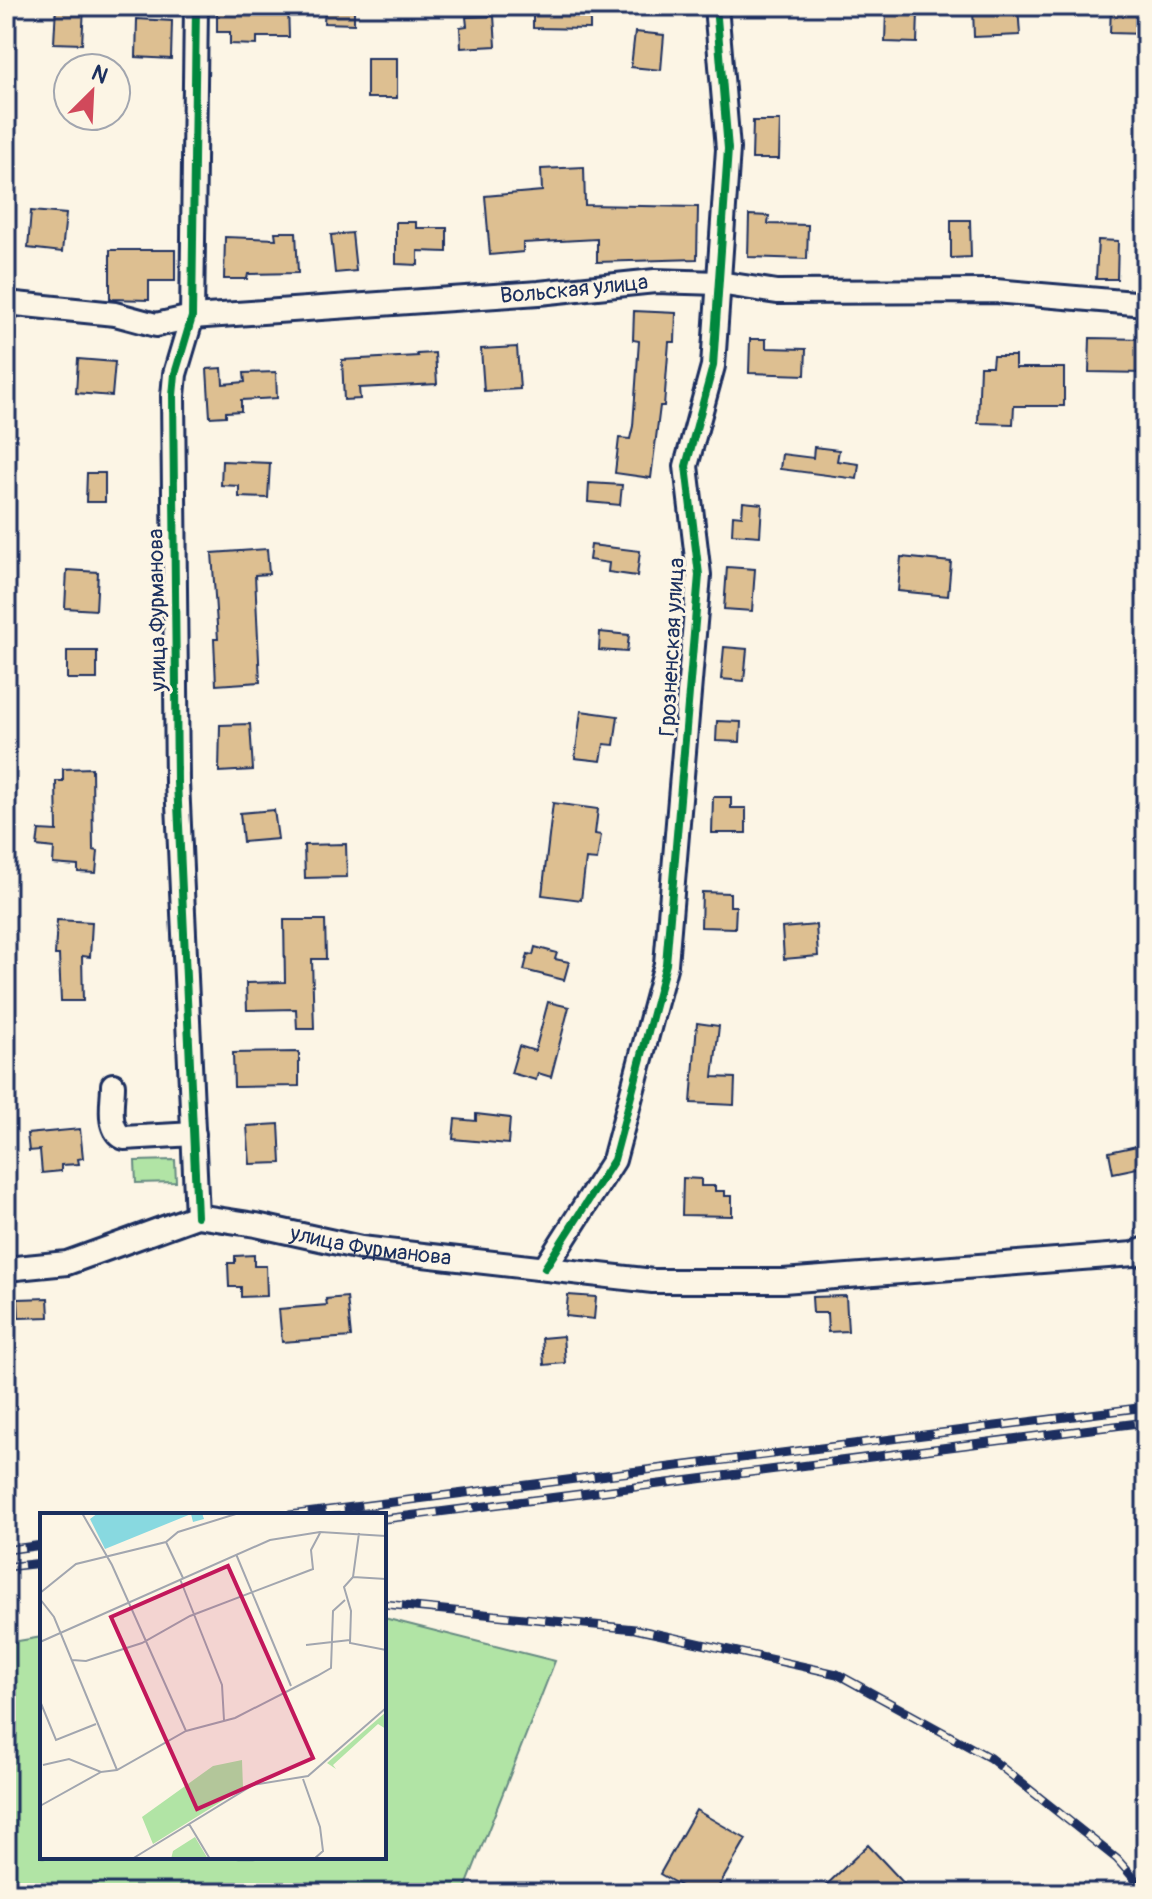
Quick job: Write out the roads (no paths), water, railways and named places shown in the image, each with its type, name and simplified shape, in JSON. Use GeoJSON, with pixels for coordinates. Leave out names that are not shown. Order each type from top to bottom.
{"type":"FeatureCollection","features":[{"type":"Feature","properties":{"kind":"street","name":"улица Фурманова"},"geometry":{"type":"LineString","coordinates":[[196,6],[192,317],[175,374],[173,396],[177,782],[197,1216]]}},
{"type":"Feature","properties":{"kind":"street","name":"Грозненская улица"},"geometry":{"type":"LineString","coordinates":[[545,1268],[614,1160],[666,964],[699,575],[686,466],[713,366],[728,149],[716,6]]}},
{"type":"Feature","properties":{"kind":"street","name":"Вольская улица"},"geometry":{"type":"LineString","coordinates":[[6,303],[115,314],[156,325],[192,317],[539,293],[655,281],[719,283],[777,292],[995,291],[1146,304]]}},
{"type":"Feature","properties":{"kind":"street"},"geometry":{"type":"LineString","coordinates":[[113,1085],[113,1127],[117,1134],[124,1138],[194,1134]]}},
{"type":"Feature","properties":{"kind":"street","name":"улица Фурманова"},"geometry":{"type":"LineString","coordinates":[[6,1269],[67,1263],[197,1216],[256,1225],[361,1248],[653,1281],[783,1281],[1134,1254],[1146,1249]]}},
{"type":"Feature","properties":{"kind":"railway"},"geometry":{"type":"LineString","coordinates":[[306,1513],[1146,1407]]}},
{"type":"Feature","properties":{"kind":"railway"},"geometry":{"type":"LineString","coordinates":[[386,1519],[1146,1422]]}},
{"type":"Feature","properties":{"kind":"railway"},"geometry":{"type":"LineString","coordinates":[[6,1550],[40,1545]]}},
{"type":"Feature","properties":{"kind":"railway"},"geometry":{"type":"LineString","coordinates":[[6,1567],[40,1563]]}},
{"type":"Feature","properties":{"kind":"railway"},"geometry":{"type":"LineString","coordinates":[[386,1604],[635,1629],[837,1674],[990,1758],[1117,1859],[1146,1892]]}}]}
